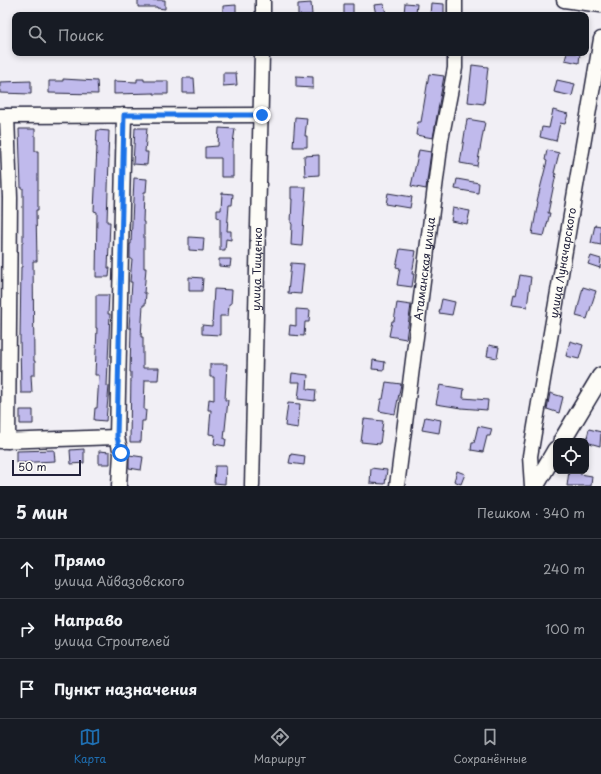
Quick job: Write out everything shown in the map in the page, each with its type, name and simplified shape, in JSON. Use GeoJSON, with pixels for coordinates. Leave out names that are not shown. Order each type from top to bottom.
{"type":"FeatureCollection","features":[{"type":"Feature","properties":{"kind":"main road"},"geometry":{"type":"LineString","coordinates":[[564,438],[601,376]]}},
{"type":"Feature","properties":{"kind":"main road","name":"улица Луначарского"},"geometry":{"type":"LineString","coordinates":[[533,486],[553,455]]}},
{"type":"Feature","properties":{"kind":"street"},"geometry":{"type":"LineString","coordinates":[[263,0],[263,12]]}},
{"type":"Feature","properties":{"kind":"street"},"geometry":{"type":"LineString","coordinates":[[456,0],[456,12]]}},
{"type":"Feature","properties":{"kind":"street"},"geometry":{"type":"LineString","coordinates":[[564,0],[601,5]]}},
{"type":"Feature","properties":{"kind":"street","name":"улица Луначарского"},"geometry":{"type":"LineString","coordinates":[[533,486],[530,456],[601,39]]}},
{"type":"Feature","properties":{"kind":"street","name":"улица Тищенко"},"geometry":{"type":"LineString","coordinates":[[252,486],[262,115],[262,56]]}},
{"type":"Feature","properties":{"kind":"street","name":"Атаманская улица"},"geometry":{"type":"LineString","coordinates":[[397,486],[441,140],[455,68],[455,56]]}},
{"type":"Feature","properties":{"kind":"street"},"geometry":{"type":"LineString","coordinates":[[119,486],[121,453],[117,437],[124,115]]}},
{"type":"Feature","properties":{"kind":"street"},"geometry":{"type":"LineString","coordinates":[[117,437],[4,441],[10,198],[4,116],[262,115]]}},
{"type":"Feature","properties":{"kind":"building"},"geometry":{"type":"Polygon","coordinates":[[[138,0],[165,0],[165,9],[157,7],[138,7],[138,0]]]}},
{"type":"Feature","properties":{"kind":"building"},"geometry":{"type":"Polygon","coordinates":[[[311,3],[312,12],[298,12],[298,4],[311,3]]]}},
{"type":"Feature","properties":{"kind":"building"},"geometry":{"type":"Polygon","coordinates":[[[405,3],[417,4],[416,12],[404,12],[405,3]]]}},
{"type":"Feature","properties":{"kind":"building"},"geometry":{"type":"Polygon","coordinates":[[[431,3],[444,4],[444,12],[430,12],[431,3]]]}},
{"type":"Feature","properties":{"kind":"building"},"geometry":{"type":"Polygon","coordinates":[[[344,4],[353,4],[353,12],[344,12],[344,4]]]}},
{"type":"Feature","properties":{"kind":"building"},"geometry":{"type":"Polygon","coordinates":[[[384,4],[386,12],[375,12],[374,5],[384,4]]]}},
{"type":"Feature","properties":{"kind":"building"},"geometry":{"type":"Polygon","coordinates":[[[236,5],[236,12],[223,12],[223,6],[236,5]]]}},
{"type":"Feature","properties":{"kind":"building"},"geometry":{"type":"Polygon","coordinates":[[[566,56],[580,56],[579,63],[565,60],[566,56]]]}},
{"type":"Feature","properties":{"kind":"building"},"geometry":{"type":"Polygon","coordinates":[[[472,65],[488,67],[484,104],[468,102],[472,65]]]}},
{"type":"Feature","properties":{"kind":"building"},"geometry":{"type":"Polygon","coordinates":[[[223,73],[236,73],[237,85],[223,86],[223,73]]]}},
{"type":"Feature","properties":{"kind":"building"},"geometry":{"type":"Polygon","coordinates":[[[429,74],[444,76],[433,138],[416,135],[418,122],[421,122],[429,74]]]}},
{"type":"Feature","properties":{"kind":"building"},"geometry":{"type":"Polygon","coordinates":[[[296,76],[313,77],[313,88],[296,87],[296,76]]]}},
{"type":"Feature","properties":{"kind":"building"},"geometry":{"type":"Polygon","coordinates":[[[183,78],[194,78],[195,93],[183,93],[183,78]]]}},
{"type":"Feature","properties":{"kind":"building"},"geometry":{"type":"Polygon","coordinates":[[[63,79],[97,81],[98,94],[49,93],[49,81],[63,81],[63,79]]]}},
{"type":"Feature","properties":{"kind":"building"},"geometry":{"type":"Polygon","coordinates":[[[137,79],[144,79],[144,81],[168,81],[168,94],[114,94],[114,81],[137,82],[137,79]]]}},
{"type":"Feature","properties":{"kind":"building"},"geometry":{"type":"Polygon","coordinates":[[[557,80],[575,84],[572,96],[554,92],[557,80]]]}},
{"type":"Feature","properties":{"kind":"building"},"geometry":{"type":"Polygon","coordinates":[[[31,81],[31,94],[0,93],[0,82],[31,81]]]}},
{"type":"Feature","properties":{"kind":"building"},"geometry":{"type":"Polygon","coordinates":[[[553,110],[568,114],[565,124],[560,123],[556,141],[540,137],[542,127],[549,128],[553,110]]]}},
{"type":"Feature","properties":{"kind":"building"},"geometry":{"type":"Polygon","coordinates":[[[295,117],[307,118],[305,136],[307,136],[307,147],[293,147],[295,117]]]}},
{"type":"Feature","properties":{"kind":"building"},"geometry":{"type":"Polygon","coordinates":[[[467,119],[485,122],[477,166],[460,163],[467,119]]]}},
{"type":"Feature","properties":{"kind":"building"},"geometry":{"type":"Polygon","coordinates":[[[135,128],[147,128],[145,152],[148,152],[147,165],[133,164],[135,128]]]}},
{"type":"Feature","properties":{"kind":"building"},"geometry":{"type":"Polygon","coordinates":[[[219,128],[235,129],[233,143],[233,177],[221,177],[221,158],[205,158],[205,147],[218,146],[219,128]]]}},
{"type":"Feature","properties":{"kind":"building"},"geometry":{"type":"Polygon","coordinates":[[[19,129],[35,129],[35,151],[38,151],[38,210],[36,210],[37,261],[33,261],[35,375],[31,375],[32,393],[21,393],[20,339],[23,188],[21,188],[19,129]]]}},
{"type":"Feature","properties":{"kind":"building"},"geometry":{"type":"Polygon","coordinates":[[[97,130],[109,131],[107,222],[110,222],[109,277],[96,277],[97,212],[94,211],[97,130]]]}},
{"type":"Feature","properties":{"kind":"building"},"geometry":{"type":"Polygon","coordinates":[[[419,150],[431,152],[426,189],[411,186],[419,150]]]}},
{"type":"Feature","properties":{"kind":"building"},"geometry":{"type":"Polygon","coordinates":[[[547,150],[559,153],[554,173],[556,174],[548,213],[550,213],[544,236],[532,234],[537,201],[547,161],[545,160],[547,150]]]}},
{"type":"Feature","properties":{"kind":"building"},"geometry":{"type":"Polygon","coordinates":[[[319,155],[319,175],[305,176],[304,156],[319,155]]]}},
{"type":"Feature","properties":{"kind":"building"},"geometry":{"type":"Polygon","coordinates":[[[134,178],[147,179],[146,192],[144,192],[143,222],[144,268],[146,268],[144,293],[146,293],[145,305],[143,305],[141,337],[143,337],[143,368],[159,368],[158,380],[145,380],[144,410],[146,410],[145,421],[142,421],[141,442],[130,442],[131,328],[129,328],[132,259],[130,259],[130,244],[134,178]]]}},
{"type":"Feature","properties":{"kind":"building"},"geometry":{"type":"Polygon","coordinates":[[[457,179],[479,183],[478,193],[455,189],[457,179]]]}},
{"type":"Feature","properties":{"kind":"building"},"geometry":{"type":"Polygon","coordinates":[[[291,187],[306,187],[302,246],[291,245],[291,187]]]}},
{"type":"Feature","properties":{"kind":"building"},"geometry":{"type":"Polygon","coordinates":[[[222,193],[233,194],[232,205],[229,205],[227,231],[231,231],[231,240],[226,239],[225,250],[220,250],[220,218],[217,217],[217,210],[221,210],[222,193]]]}},
{"type":"Feature","properties":{"kind":"building"},"geometry":{"type":"Polygon","coordinates":[[[388,193],[412,197],[410,208],[386,204],[388,193]]]}},
{"type":"Feature","properties":{"kind":"building"},"geometry":{"type":"Polygon","coordinates":[[[453,208],[470,211],[467,224],[451,221],[453,208]]]}},
{"type":"Feature","properties":{"kind":"building"},"geometry":{"type":"Polygon","coordinates":[[[595,225],[601,226],[601,245],[591,243],[595,225]]]}},
{"type":"Feature","properties":{"kind":"building"},"geometry":{"type":"Polygon","coordinates":[[[189,237],[204,238],[203,251],[189,250],[189,237]]]}},
{"type":"Feature","properties":{"kind":"building"},"geometry":{"type":"Polygon","coordinates":[[[400,249],[416,251],[412,274],[414,274],[412,287],[397,285],[400,268],[396,267],[400,249]]]}},
{"type":"Feature","properties":{"kind":"building"},"geometry":{"type":"Polygon","coordinates":[[[591,256],[601,259],[600,268],[588,264],[591,256]]]}},
{"type":"Feature","properties":{"kind":"building"},"geometry":{"type":"Polygon","coordinates":[[[219,259],[231,259],[230,267],[219,266],[219,259]]]}},
{"type":"Feature","properties":{"kind":"building"},"geometry":{"type":"Polygon","coordinates":[[[291,263],[304,264],[301,294],[288,293],[291,263]]]}},
{"type":"Feature","properties":{"kind":"building"},"geometry":{"type":"Polygon","coordinates":[[[520,275],[531,277],[527,307],[512,305],[514,294],[516,295],[520,275]]]}},
{"type":"Feature","properties":{"kind":"building"},"geometry":{"type":"Polygon","coordinates":[[[189,277],[203,278],[202,291],[189,291],[189,277]]]}},
{"type":"Feature","properties":{"kind":"building"},"geometry":{"type":"Polygon","coordinates":[[[583,287],[596,291],[587,319],[576,316],[583,287]]]}},
{"type":"Feature","properties":{"kind":"building"},"geometry":{"type":"Polygon","coordinates":[[[214,289],[232,290],[228,316],[220,316],[220,335],[202,334],[202,325],[212,326],[214,289]]]}},
{"type":"Feature","properties":{"kind":"building"},"geometry":{"type":"Polygon","coordinates":[[[96,295],[109,295],[108,314],[110,314],[107,386],[109,386],[106,421],[94,420],[95,408],[97,408],[99,375],[95,375],[97,328],[96,295]]]}},
{"type":"Feature","properties":{"kind":"building"},"geometry":{"type":"Polygon","coordinates":[[[442,299],[455,302],[452,315],[439,313],[442,299]]]}},
{"type":"Feature","properties":{"kind":"building"},"geometry":{"type":"Polygon","coordinates":[[[397,303],[411,305],[406,339],[389,336],[392,321],[394,321],[397,303]]]}},
{"type":"Feature","properties":{"kind":"building"},"geometry":{"type":"Polygon","coordinates":[[[296,309],[310,310],[309,322],[305,322],[304,336],[289,335],[290,325],[296,326],[296,309]]]}},
{"type":"Feature","properties":{"kind":"building"},"geometry":{"type":"Polygon","coordinates":[[[570,341],[583,345],[579,359],[566,356],[570,341]]]}},
{"type":"Feature","properties":{"kind":"building"},"geometry":{"type":"Polygon","coordinates":[[[489,345],[499,347],[497,358],[487,356],[489,345]]]}},
{"type":"Feature","properties":{"kind":"building"},"geometry":{"type":"Polygon","coordinates":[[[373,360],[385,362],[384,370],[372,369],[373,360]]]}},
{"type":"Feature","properties":{"kind":"building"},"geometry":{"type":"Polygon","coordinates":[[[210,364],[227,364],[225,400],[228,400],[224,439],[226,439],[225,446],[214,444],[215,435],[209,434],[211,410],[208,410],[209,399],[214,400],[214,377],[210,377],[210,364]]]}},
{"type":"Feature","properties":{"kind":"building"},"geometry":{"type":"Polygon","coordinates":[[[292,373],[308,375],[307,389],[316,390],[315,401],[298,399],[300,382],[291,382],[292,373]]]}},
{"type":"Feature","properties":{"kind":"building"},"geometry":{"type":"Polygon","coordinates":[[[386,382],[401,384],[395,414],[379,411],[386,382]]]}},
{"type":"Feature","properties":{"kind":"building"},"geometry":{"type":"Polygon","coordinates":[[[440,385],[464,389],[463,398],[488,400],[487,410],[436,404],[440,385]]]}},
{"type":"Feature","properties":{"kind":"building"},"geometry":{"type":"Polygon","coordinates":[[[550,393],[563,397],[559,413],[547,409],[550,393]]]}},
{"type":"Feature","properties":{"kind":"building"},"geometry":{"type":"Polygon","coordinates":[[[288,403],[300,404],[298,428],[285,426],[288,403]]]}},
{"type":"Feature","properties":{"kind":"building"},"geometry":{"type":"Polygon","coordinates":[[[20,410],[33,410],[33,424],[20,424],[20,410]]]}},
{"type":"Feature","properties":{"kind":"building"},"geometry":{"type":"Polygon","coordinates":[[[425,417],[441,420],[439,433],[422,430],[425,417]]]}},
{"type":"Feature","properties":{"kind":"building"},"geometry":{"type":"Polygon","coordinates":[[[364,419],[383,421],[380,444],[361,442],[364,419]]]}},
{"type":"Feature","properties":{"kind":"building"},"geometry":{"type":"Polygon","coordinates":[[[478,426],[492,429],[490,436],[487,436],[483,452],[471,450],[478,426]]]}},
{"type":"Feature","properties":{"kind":"building"},"geometry":{"type":"Polygon","coordinates":[[[589,429],[601,432],[600,446],[589,443],[589,438],[587,438],[589,429]]]}},
{"type":"Feature","properties":{"kind":"building"},"geometry":{"type":"Polygon","coordinates":[[[84,449],[84,463],[71,464],[70,450],[84,449]]]}},
{"type":"Feature","properties":{"kind":"building"},"geometry":{"type":"Polygon","coordinates":[[[54,450],[55,461],[16,463],[16,451],[54,450]]]}},
{"type":"Feature","properties":{"kind":"building"},"geometry":{"type":"Polygon","coordinates":[[[99,451],[110,452],[110,464],[99,464],[99,451]]]}},
{"type":"Feature","properties":{"kind":"building"},"geometry":{"type":"Polygon","coordinates":[[[291,454],[305,456],[304,465],[289,463],[291,454]]]}},
{"type":"Feature","properties":{"kind":"building"},"geometry":{"type":"Polygon","coordinates":[[[129,455],[143,457],[141,470],[129,468],[129,455]]]}},
{"type":"Feature","properties":{"kind":"building"},"geometry":{"type":"Polygon","coordinates":[[[215,466],[226,466],[225,484],[214,483],[215,466]]]}},
{"type":"Feature","properties":{"kind":"building"},"geometry":{"type":"Polygon","coordinates":[[[371,468],[387,470],[385,484],[370,483],[371,468]]]}},
{"type":"Feature","properties":{"kind":"building"},"geometry":{"type":"Polygon","coordinates":[[[457,471],[465,474],[461,484],[454,481],[457,471]]]}},
{"type":"Feature","properties":{"kind":"building"},"geometry":{"type":"Polygon","coordinates":[[[569,474],[592,476],[591,486],[567,486],[569,474]]]}},
{"type":"Feature","properties":{"kind":"route"},"geometry":{"type":"LineString","coordinates":[[121,453],[117,437],[124,115],[262,115]]}}]}
